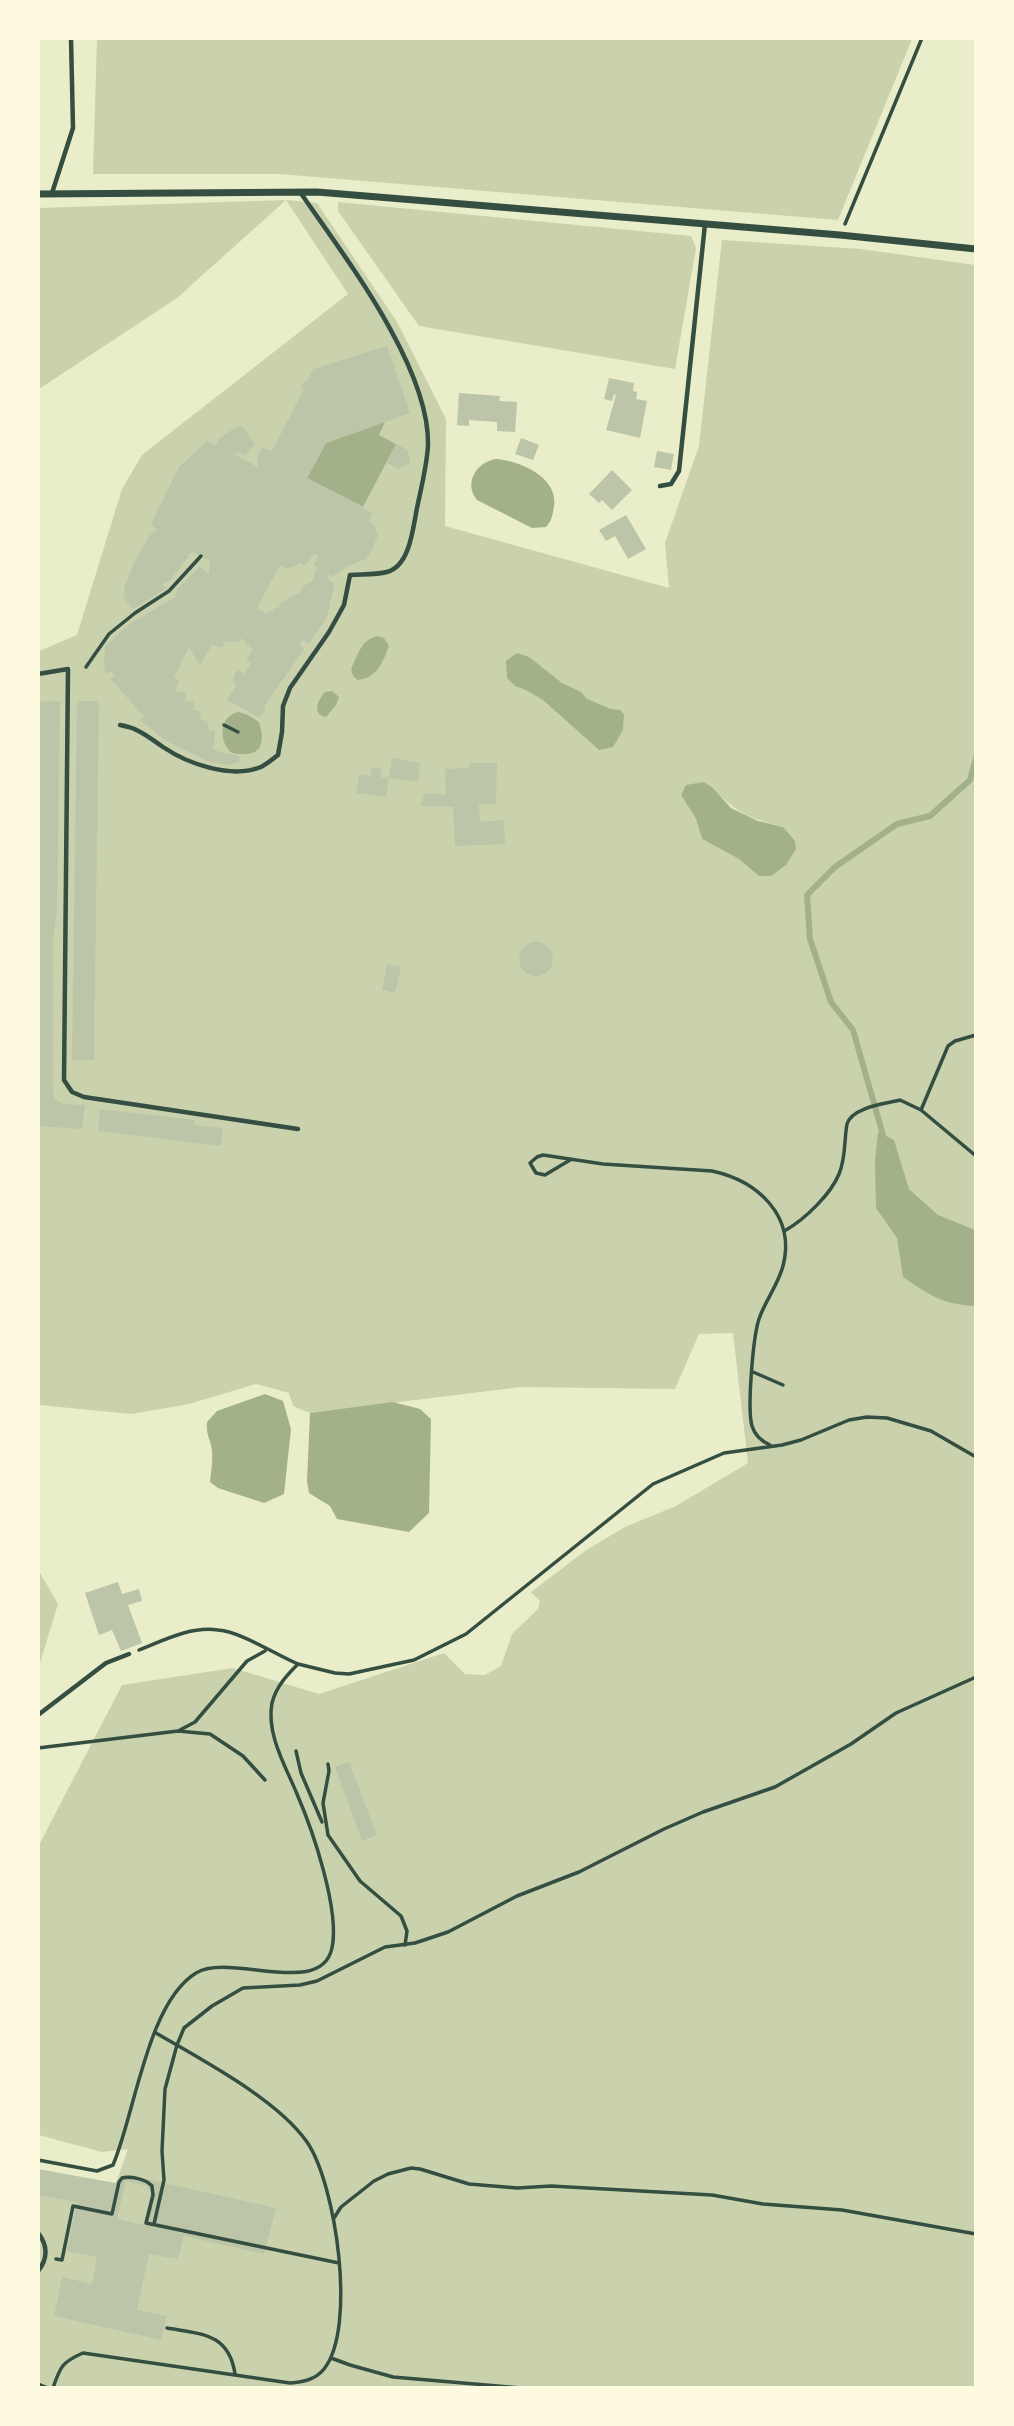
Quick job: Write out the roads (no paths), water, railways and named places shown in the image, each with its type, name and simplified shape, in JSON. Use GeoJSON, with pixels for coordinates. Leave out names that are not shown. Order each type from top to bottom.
{"type":"FeatureCollection","features":[{"type":"Feature","properties":{"kind":"street"},"geometry":{"type":"LineString","coordinates":[[38,194],[299,191],[840,235],[975,249]]}},
{"type":"Feature","properties":{"kind":"lane"},"geometry":{"type":"LineString","coordinates":[[51,194],[73,128],[71,38]]}},
{"type":"Feature","properties":{"kind":"lane"},"geometry":{"type":"LineString","coordinates":[[120,725],[135,728],[184,759],[212,768],[239,772],[261,767],[278,755],[286,697],[344,605],[350,575],[389,572],[401,561],[410,543],[428,446],[425,415],[416,385],[387,325],[299,191]]}},
{"type":"Feature","properties":{"kind":"lane"},"geometry":{"type":"LineString","coordinates":[[660,486],[671,484],[675,480],[680,464],[705,224]]}},
{"type":"Feature","properties":{"kind":"lane"},"geometry":{"type":"LineString","coordinates":[[38,674],[68,669],[64,1080],[72,1092],[84,1097],[298,1129]]}},
{"type":"Feature","properties":{"kind":"lane"},"geometry":{"type":"LineString","coordinates":[[38,1715],[106,1663],[129,1654]]}},
{"type":"Feature","properties":{"kind":"lane"},"geometry":{"type":"LineString","coordinates":[[38,2233],[45,2243],[46,2257],[38,2272]]}},
{"type":"Feature","properties":{"kind":"waterway"},"geometry":{"type":"LineString","coordinates":[[885,1142],[853,1030],[831,1002],[810,939],[807,895],[835,867],[897,824],[930,816],[970,780],[976,758]]}}]}
